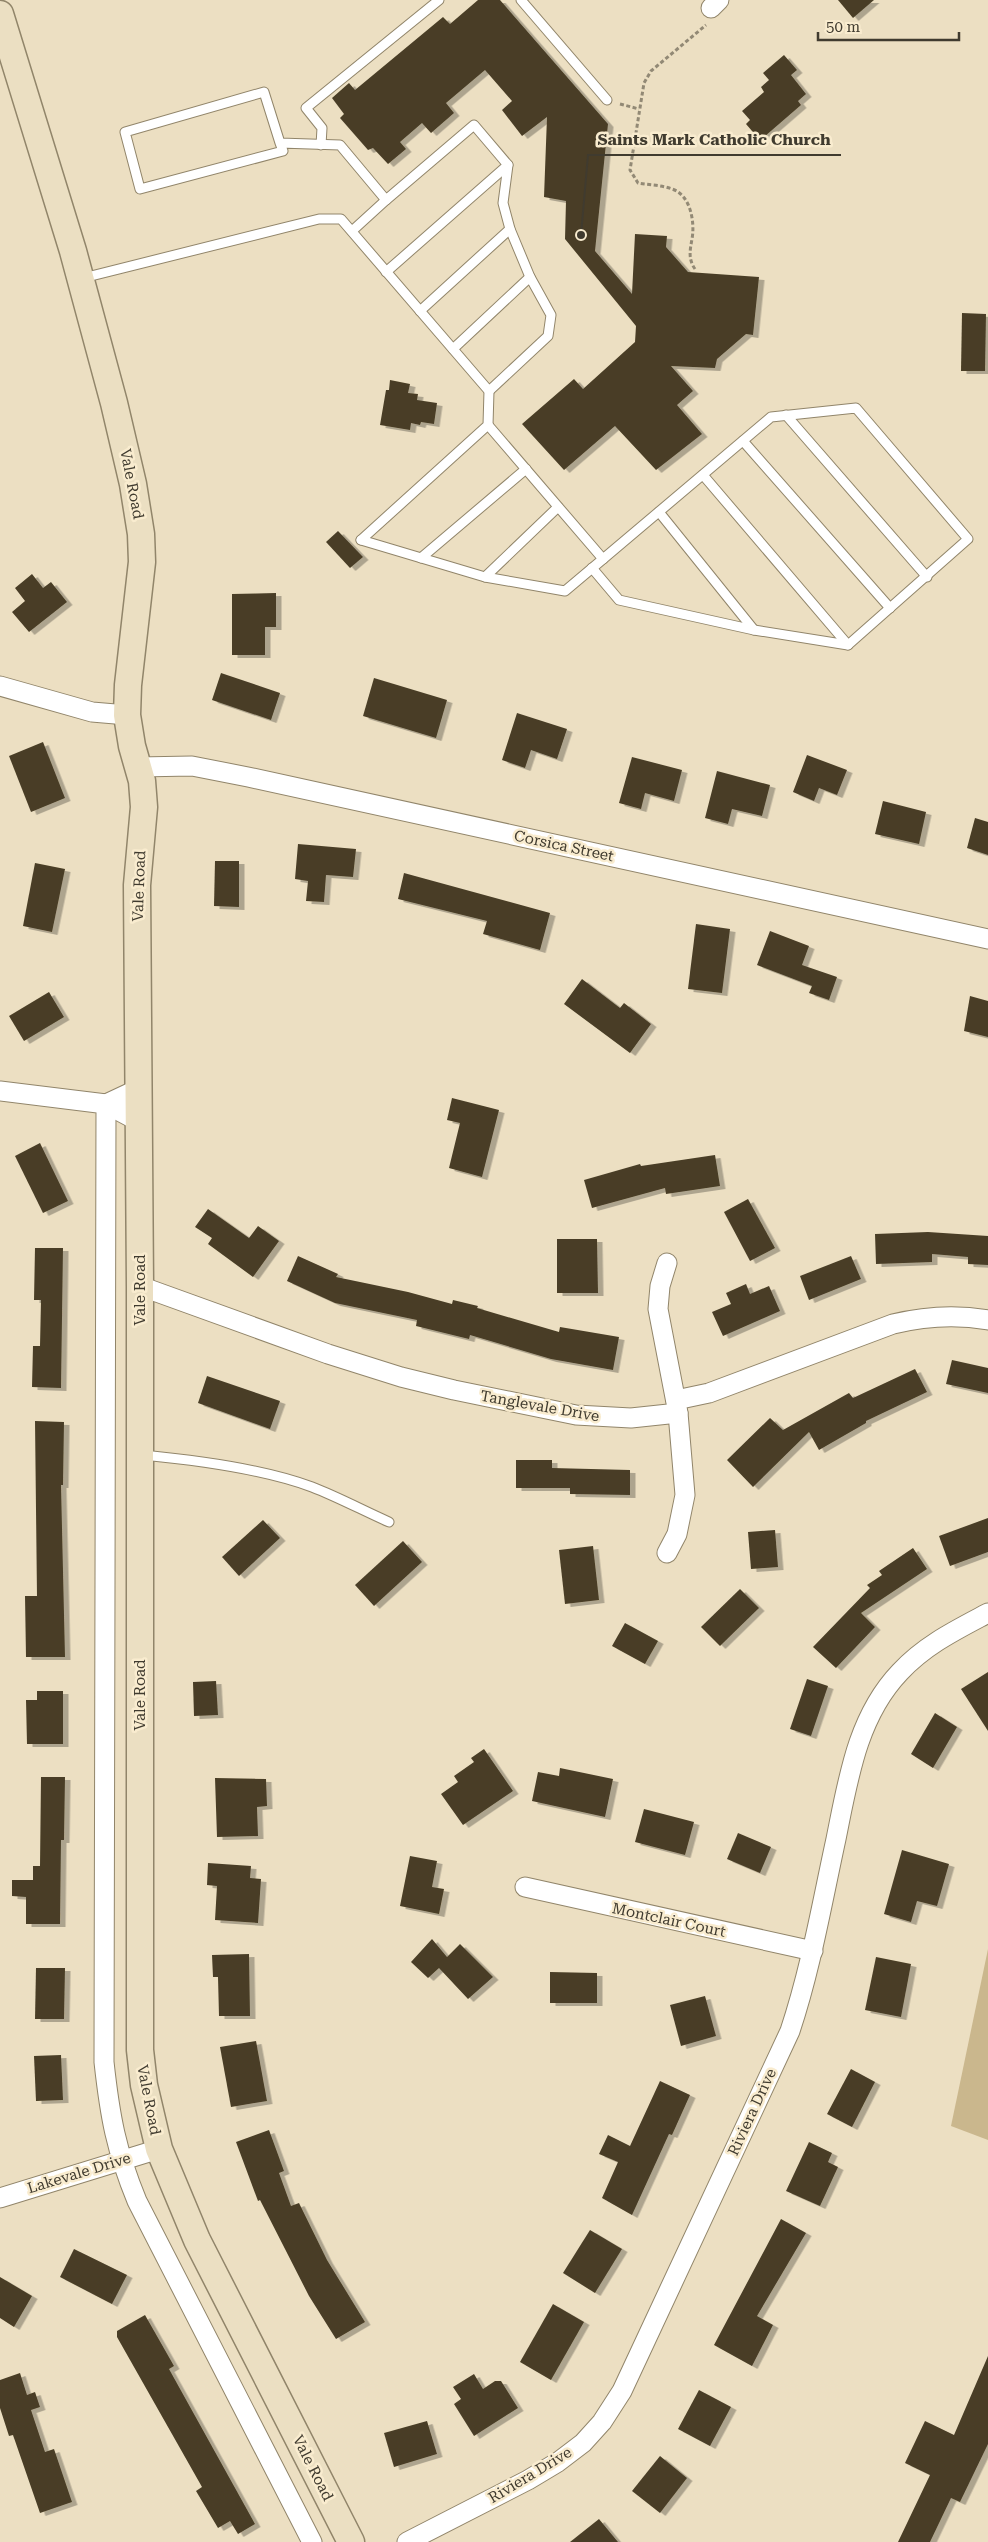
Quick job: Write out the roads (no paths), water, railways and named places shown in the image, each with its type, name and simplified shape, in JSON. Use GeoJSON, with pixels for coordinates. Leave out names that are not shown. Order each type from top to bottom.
{"type":"FeatureCollection","features":[{"type":"Feature","properties":{"kind":"main road","name":"Vale Road"},"geometry":{"type":"LineString","coordinates":[[0,14],[81,278],[125,448],[141,534],[142,562],[128,685],[128,715],[144,807],[137,886],[140,1286],[140,2050],[144,2085],[159,2149],[197,2240],[351,2542]]}},
{"type":"Feature","properties":{"kind":"street"},"geometry":{"type":"LineString","coordinates":[[0,686],[92,712],[128,715]]}},
{"type":"Feature","properties":{"kind":"street","name":"Corsica Street"},"geometry":{"type":"LineString","coordinates":[[138,767],[192,766],[248,777],[988,939]]}},
{"type":"Feature","properties":{"kind":"street"},"geometry":{"type":"LineString","coordinates":[[106,1104],[138,1089]]}},
{"type":"Feature","properties":{"kind":"street"},"geometry":{"type":"LineString","coordinates":[[0,1091],[106,1104],[138,1120]]}},
{"type":"Feature","properties":{"kind":"street"},"geometry":{"type":"LineString","coordinates":[[106,1104],[104,2062],[110,2118],[120,2160],[137,2201],[312,2542]]}},
{"type":"Feature","properties":{"kind":"street"},"geometry":{"type":"LineString","coordinates":[[667,1263],[660,1286],[658,1309],[677,1406],[685,1495],[677,1534],[667,1553]]}},
{"type":"Feature","properties":{"kind":"street","name":"Tanglevale Drive"},"geometry":{"type":"LineString","coordinates":[[140,1286],[328,1354],[401,1377],[576,1415],[631,1418],[677,1406],[893,1324],[915,1318],[942,1315],[988,1320]]}},
{"type":"Feature","properties":{"kind":"street","name":"Riviera Drive"},"geometry":{"type":"LineString","coordinates":[[407,2542],[528,2480],[558,2462],[583,2443],[602,2422],[622,2391],[790,2030],[804,1991],[853,1759],[865,1725],[881,1696],[899,1672],[920,1652],[988,1613]]}},
{"type":"Feature","properties":{"kind":"street","name":"Montclair Court"},"geometry":{"type":"LineString","coordinates":[[525,1887],[813,1950]]}},
{"type":"Feature","properties":{"kind":"street","name":"Lakevale Drive"},"geometry":{"type":"LineString","coordinates":[[0,2198],[159,2149]]}},
{"type":"Feature","properties":{"kind":"lane"},"geometry":{"type":"LineString","coordinates":[[321,145],[322,128],[306,108],[439,0]]}},
{"type":"Feature","properties":{"kind":"lane"},"geometry":{"type":"LineString","coordinates":[[522,0],[607,100]]}},
{"type":"Feature","properties":{"kind":"lane"},"geometry":{"type":"LineString","coordinates":[[264,92],[280,143],[283,151],[140,189],[125,132],[264,92]]}},
{"type":"Feature","properties":{"kind":"lane"},"geometry":{"type":"LineString","coordinates":[[352,232],[386,200],[474,125],[508,165],[503,204],[510,230],[530,277],[551,315],[548,336],[489,391]]}},
{"type":"Feature","properties":{"kind":"lane"},"geometry":{"type":"LineString","coordinates":[[280,143],[340,145],[386,200]]}},
{"type":"Feature","properties":{"kind":"lane"},"geometry":{"type":"LineString","coordinates":[[386,272],[508,165]]}},
{"type":"Feature","properties":{"kind":"lane"},"geometry":{"type":"LineString","coordinates":[[81,278],[319,219],[341,219],[489,391],[488,425],[603,559]]}},
{"type":"Feature","properties":{"kind":"lane"},"geometry":{"type":"LineString","coordinates":[[420,311],[510,230]]}},
{"type":"Feature","properties":{"kind":"lane"},"geometry":{"type":"LineString","coordinates":[[453,349],[530,277]]}},
{"type":"Feature","properties":{"kind":"lane"},"geometry":{"type":"LineString","coordinates":[[488,425],[361,540],[485,577],[565,591],[771,416],[856,408],[968,540],[848,645]]}},
{"type":"Feature","properties":{"kind":"lane"},"geometry":{"type":"LineString","coordinates":[[786,415],[927,576]]}},
{"type":"Feature","properties":{"kind":"lane"},"geometry":{"type":"LineString","coordinates":[[743,441],[890,608]]}},
{"type":"Feature","properties":{"kind":"lane"},"geometry":{"type":"LineString","coordinates":[[421,558],[526,469]]}},
{"type":"Feature","properties":{"kind":"lane"},"geometry":{"type":"LineString","coordinates":[[703,475],[848,645]]}},
{"type":"Feature","properties":{"kind":"lane"},"geometry":{"type":"LineString","coordinates":[[485,577],[558,507]]}},
{"type":"Feature","properties":{"kind":"lane"},"geometry":{"type":"LineString","coordinates":[[659,512],[754,630]]}},
{"type":"Feature","properties":{"kind":"lane"},"geometry":{"type":"LineString","coordinates":[[592,568],[619,600],[754,630],[848,645]]}},
{"type":"Feature","properties":{"kind":"lane"},"geometry":{"type":"LineString","coordinates":[[140,1455],[252,1471],[291,1480],[312,1487],[389,1522]]}},
{"type":"Feature","properties":{"kind":"place","name":"Saints Mark Catholic Church"},"geometry":{"type":"Point","coordinates":[581,235]}}]}
